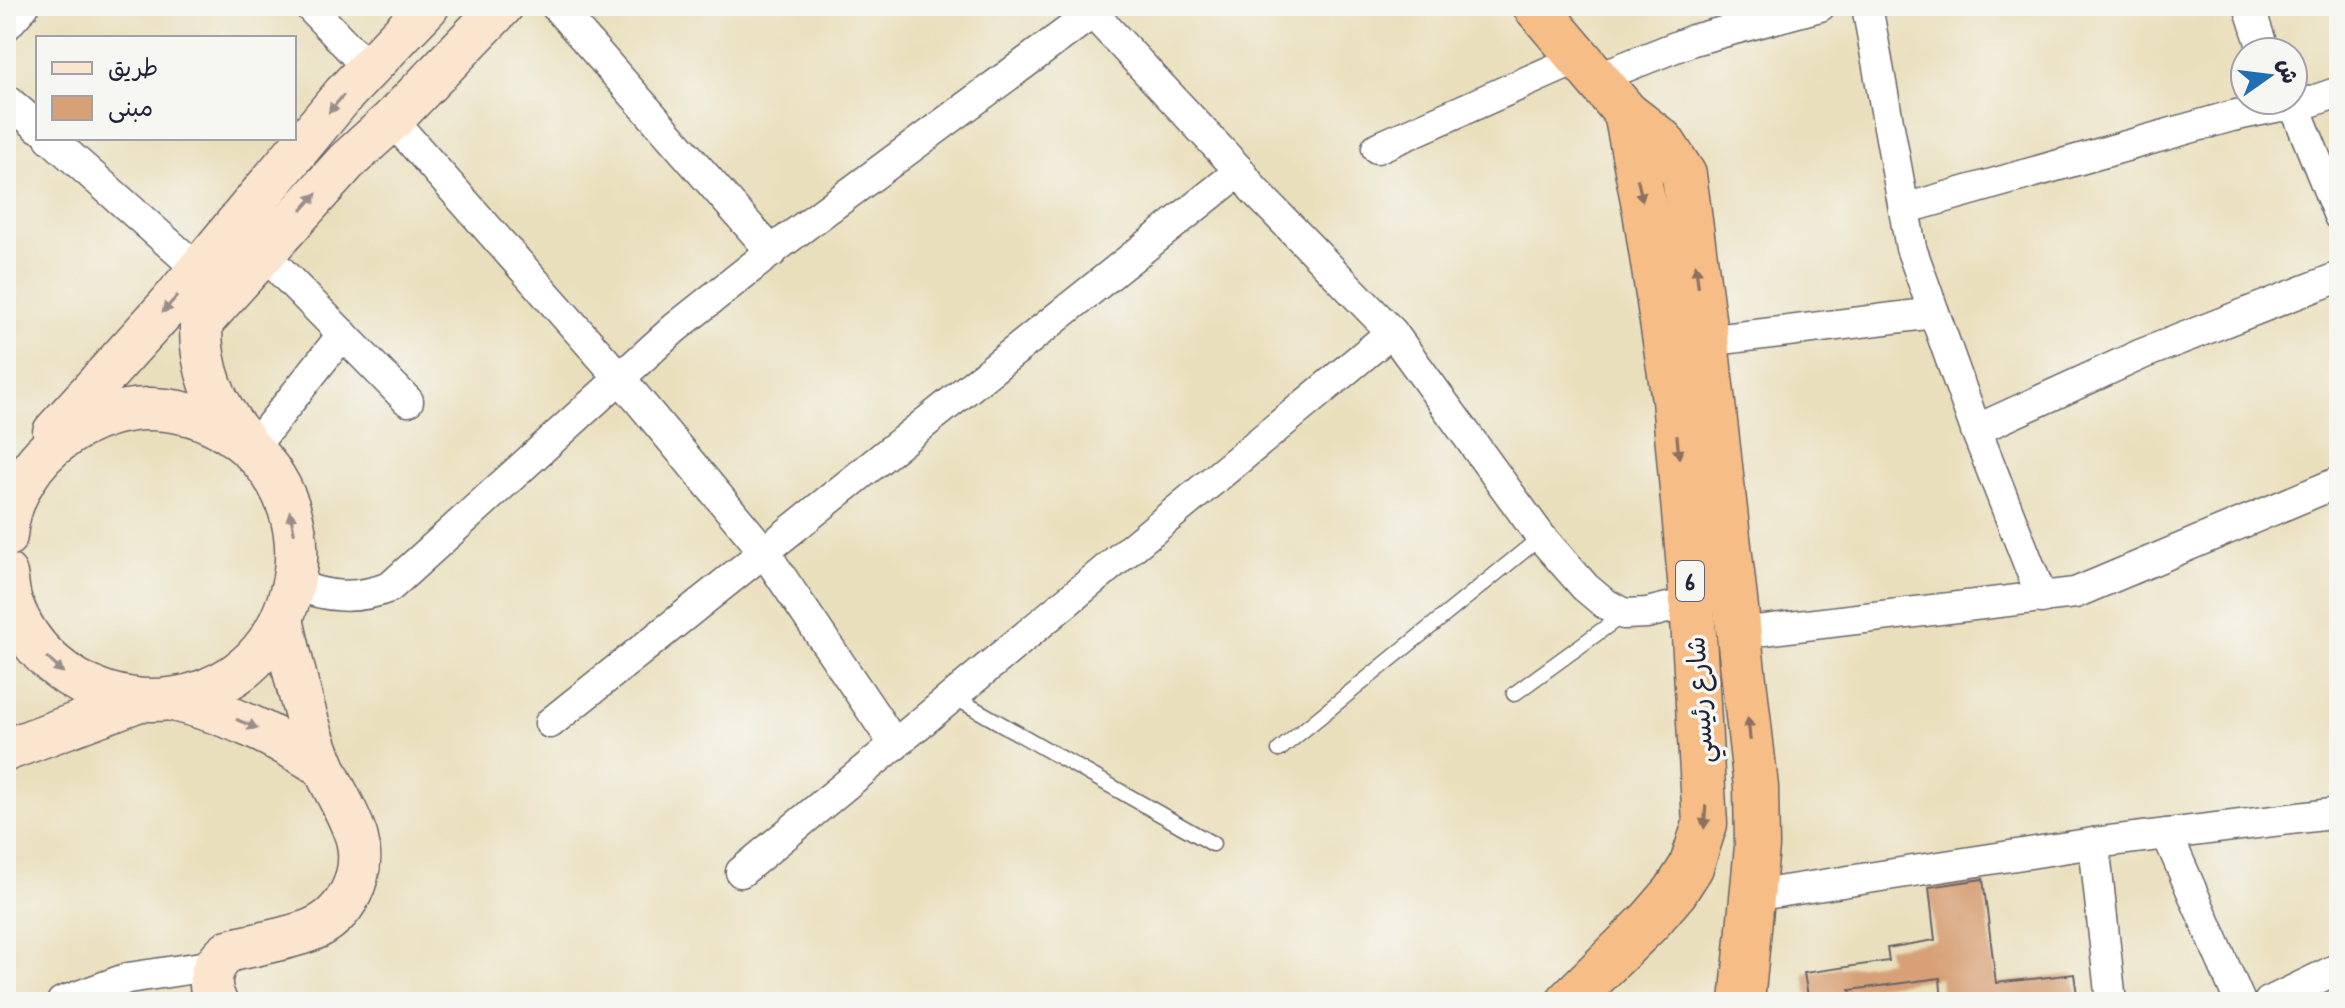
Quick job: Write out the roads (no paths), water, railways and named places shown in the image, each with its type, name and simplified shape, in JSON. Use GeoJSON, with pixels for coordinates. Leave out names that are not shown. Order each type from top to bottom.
{"type":"FeatureCollection","features":[{"type":"Feature","properties":{"kind":"highway","name":"شارع رئيسي"},"geometry":{"type":"LineString","coordinates":[[1535,6],[1626,113],[1662,141],[1684,175],[1706,341],[1756,787],[1757,846],[1742,1002]]}},
{"type":"Feature","properties":{"kind":"highway","name":"شارع رئيسي"},"geometry":{"type":"LineString","coordinates":[[1568,1002],[1675,892],[1691,867],[1705,824],[1706,799],[1692,602],[1674,400],[1645,211],[1626,113]]}},
{"type":"Feature","properties":{"kind":"street"},"geometry":{"type":"LineString","coordinates":[[6,26],[24,6]]}},
{"type":"Feature","properties":{"kind":"street"},"geometry":{"type":"LineString","coordinates":[[309,6],[368,68]]}},
{"type":"Feature","properties":{"kind":"street"},"geometry":{"type":"LineString","coordinates":[[6,536],[14,489],[58,425],[170,304],[368,68],[428,6]]}},
{"type":"Feature","properties":{"kind":"street"},"geometry":{"type":"LineString","coordinates":[[62,1002],[128,978],[215,983],[228,951],[312,930],[337,913],[346,901],[358,873],[357,841],[324,767],[300,693],[288,601],[297,547],[290,511],[275,477],[229,421],[215,398],[205,370],[201,323],[346,162],[392,120],[502,6]]}},
{"type":"Feature","properties":{"kind":"street"},"geometry":{"type":"LineString","coordinates":[[556,6],[772,252]]}},
{"type":"Feature","properties":{"kind":"street"},"geometry":{"type":"LineString","coordinates":[[1377,148],[1588,68],[1693,40],[1750,15],[1820,6]]}},
{"type":"Feature","properties":{"kind":"street"},"geometry":{"type":"LineString","coordinates":[[1867,6],[1911,248],[1976,430],[2042,598]]}},
{"type":"Feature","properties":{"kind":"street"},"geometry":{"type":"LineString","coordinates":[[2249,6],[2259,36]]}},
{"type":"Feature","properties":{"kind":"street"},"geometry":{"type":"LineString","coordinates":[[6,750],[155,701],[207,691],[238,673],[263,648],[288,601],[319,593],[361,596],[390,587],[675,328],[1094,9],[1253,189],[1392,332],[1541,537],[1585,587],[1624,614],[1647,613],[1692,602]]}},
{"type":"Feature","properties":{"kind":"street"},"geometry":{"type":"LineString","coordinates":[[2309,99],[2339,92]]}},
{"type":"Feature","properties":{"kind":"street"},"geometry":{"type":"LineString","coordinates":[[6,99],[36,125]]}},
{"type":"Feature","properties":{"kind":"street"},"geometry":{"type":"LineString","coordinates":[[1904,209],[2232,116]]}},
{"type":"Feature","properties":{"kind":"street"},"geometry":{"type":"LineString","coordinates":[[2290,116],[2339,216]]}},
{"type":"Feature","properties":{"kind":"street"},"geometry":{"type":"LineString","coordinates":[[392,120],[620,378],[763,550],[895,745]]}},
{"type":"Feature","properties":{"kind":"street"},"geometry":{"type":"LineString","coordinates":[[52,140],[199,270]]}},
{"type":"Feature","properties":{"kind":"street"},"geometry":{"type":"LineString","coordinates":[[550,723],[1240,171]]}},
{"type":"Feature","properties":{"kind":"street"},"geometry":{"type":"LineString","coordinates":[[263,253],[408,401]]}},
{"type":"Feature","properties":{"kind":"street"},"geometry":{"type":"LineString","coordinates":[[1976,430],[2142,354],[2339,277]]}},
{"type":"Feature","properties":{"kind":"street"},"geometry":{"type":"LineString","coordinates":[[1706,341],[1934,313]]}},
{"type":"Feature","properties":{"kind":"street"},"geometry":{"type":"LineString","coordinates":[[741,872],[1392,332]]}},
{"type":"Feature","properties":{"kind":"street"},"geometry":{"type":"LineString","coordinates":[[252,449],[343,334]]}},
{"type":"Feature","properties":{"kind":"street"},"geometry":{"type":"LineString","coordinates":[[14,489],[50,446],[87,421],[129,409],[174,409],[216,423],[252,449]]}},
{"type":"Feature","properties":{"kind":"street"},"geometry":{"type":"LineString","coordinates":[[1739,633],[2075,593],[2339,482]]}},
{"type":"Feature","properties":{"kind":"street"},"geometry":{"type":"LineString","coordinates":[[6,574],[12,603],[31,641],[60,671],[97,692],[209,709],[278,738],[324,767]]}},
{"type":"Feature","properties":{"kind":"street"},"geometry":{"type":"LineString","coordinates":[[1752,896],[2094,843],[2339,813]]}},
{"type":"Feature","properties":{"kind":"street"},"geometry":{"type":"LineString","coordinates":[[2167,834],[2240,1002]]}},
{"type":"Feature","properties":{"kind":"street"},"geometry":{"type":"LineString","coordinates":[[2094,843],[2111,1002]]}},
{"type":"Feature","properties":{"kind":"street"},"geometry":{"type":"LineString","coordinates":[[2269,1002],[2339,968]]}},
{"type":"Feature","properties":{"kind":"lane"},"geometry":{"type":"LineString","coordinates":[[1279,750],[1541,537]]}},
{"type":"Feature","properties":{"kind":"lane"},"geometry":{"type":"LineString","coordinates":[[1514,694],[1624,614]]}},
{"type":"Feature","properties":{"kind":"lane"},"geometry":{"type":"LineString","coordinates":[[954,697],[1213,844]]}}]}
